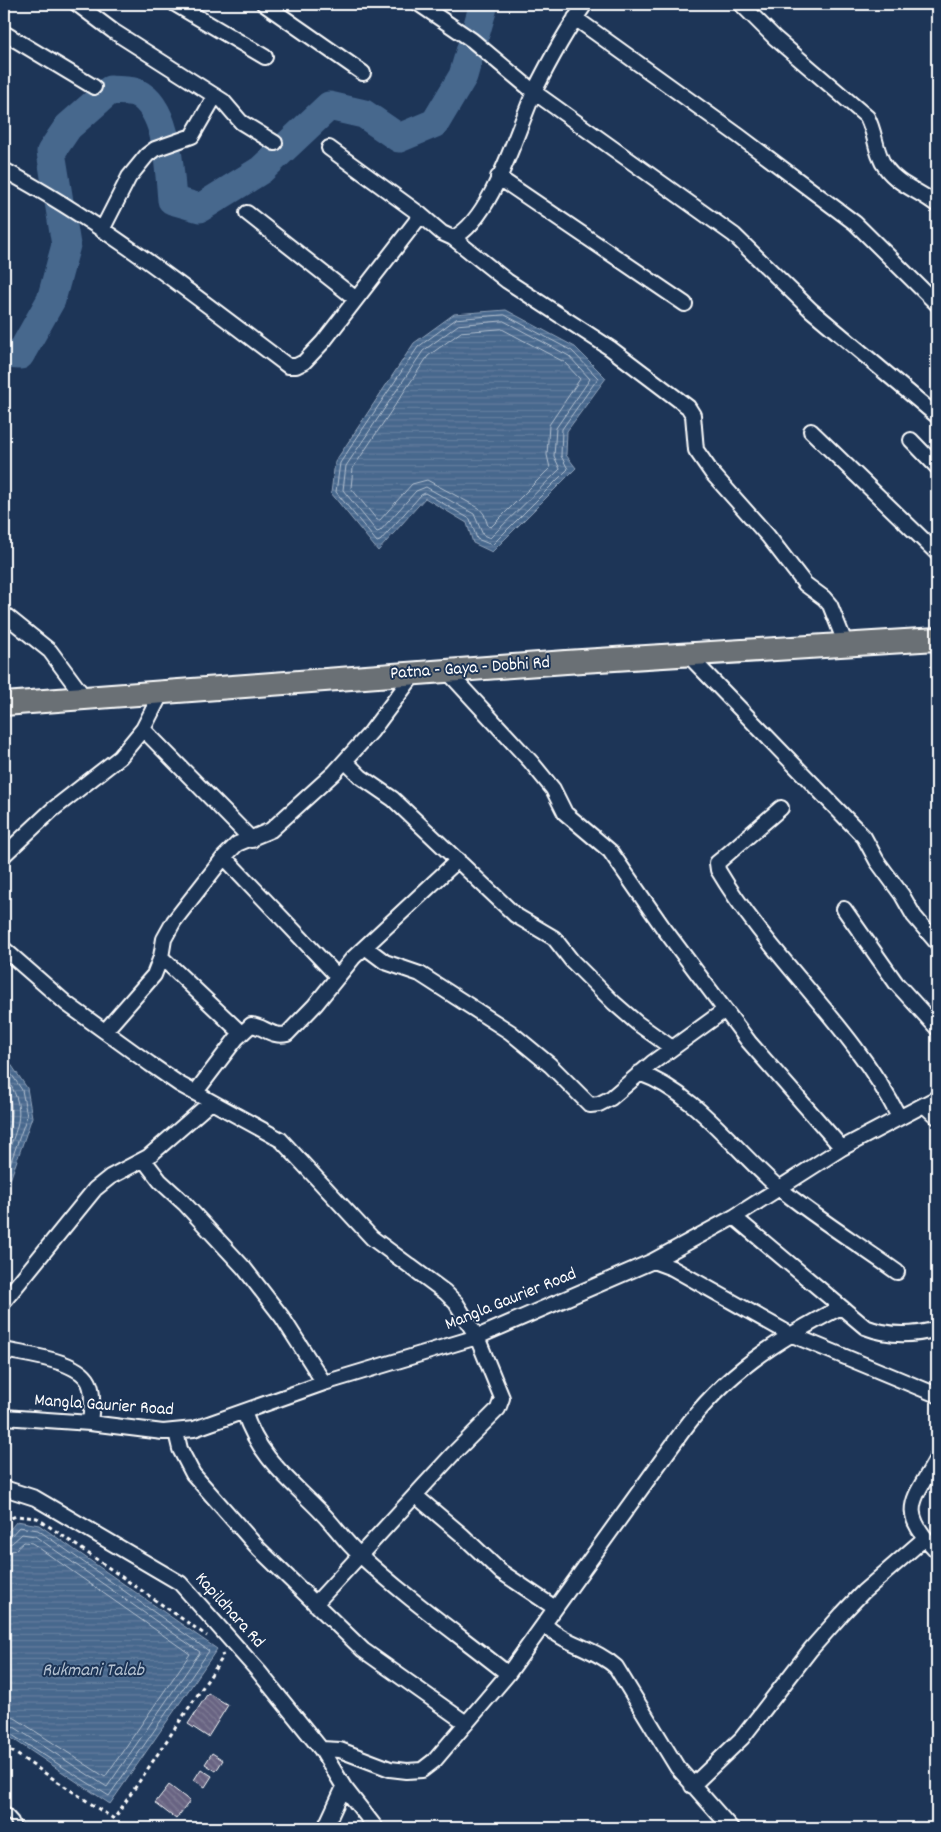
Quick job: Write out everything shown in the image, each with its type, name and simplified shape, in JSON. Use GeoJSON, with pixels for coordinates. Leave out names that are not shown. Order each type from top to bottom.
{"type":"FeatureCollection","features":[{"type":"Feature","properties":{"kind":"main road","name":"Patna - Gaya - Dobhi Rd"},"geometry":{"type":"LineString","coordinates":[[4,704],[84,696],[937,639]]}},
{"type":"Feature","properties":{"kind":"street"},"geometry":{"type":"LineString","coordinates":[[77,4],[113,31],[223,101],[241,122],[275,143]]}},
{"type":"Feature","properties":{"kind":"street"},"geometry":{"type":"LineString","coordinates":[[175,4],[265,57]]}},
{"type":"Feature","properties":{"kind":"street"},"geometry":{"type":"LineString","coordinates":[[264,4],[363,73]]}},
{"type":"Feature","properties":{"kind":"street"},"geometry":{"type":"LineString","coordinates":[[418,4],[472,40],[534,92],[726,229],[811,310],[937,416]]}},
{"type":"Feature","properties":{"kind":"street"},"geometry":{"type":"LineString","coordinates":[[454,238],[463,234],[481,213],[534,92],[562,38],[585,4]]}},
{"type":"Feature","properties":{"kind":"street"},"geometry":{"type":"LineString","coordinates":[[741,4],[775,38],[867,117],[873,128],[880,157],[886,168],[906,185],[937,206]]}},
{"type":"Feature","properties":{"kind":"street"},"geometry":{"type":"LineString","coordinates":[[575,18],[739,136],[855,223],[937,304]]}},
{"type":"Feature","properties":{"kind":"street"},"geometry":{"type":"LineString","coordinates":[[4,33],[94,87]]}},
{"type":"Feature","properties":{"kind":"street"},"geometry":{"type":"LineString","coordinates":[[102,230],[130,177],[155,149],[192,136],[215,96]]}},
{"type":"Feature","properties":{"kind":"street"},"geometry":{"type":"LineString","coordinates":[[329,148],[442,234],[454,238],[507,282],[610,348],[688,407],[693,415],[696,450],[712,473],[768,536],[805,584],[824,598],[830,605],[846,645]]}},
{"type":"Feature","properties":{"kind":"street"},"geometry":{"type":"LineString","coordinates":[[4,171],[73,210],[265,346],[288,366],[296,366],[304,362],[356,299],[420,216]]}},
{"type":"Feature","properties":{"kind":"street"},"geometry":{"type":"LineString","coordinates":[[498,177],[685,304]]}},
{"type":"Feature","properties":{"kind":"street"},"geometry":{"type":"LineString","coordinates":[[247,213],[356,299]]}},
{"type":"Feature","properties":{"kind":"street"},"geometry":{"type":"LineString","coordinates":[[812,430],[937,553]]}},
{"type":"Feature","properties":{"kind":"street"},"geometry":{"type":"LineString","coordinates":[[911,440],[937,467]]}},
{"type":"Feature","properties":{"kind":"street"},"geometry":{"type":"LineString","coordinates":[[4,614],[50,651],[84,696]]}},
{"type":"Feature","properties":{"kind":"street"},"geometry":{"type":"LineString","coordinates":[[688,655],[864,837],[914,916],[937,943]]}},
{"type":"Feature","properties":{"kind":"street"},"geometry":{"type":"LineString","coordinates":[[447,671],[531,762],[553,789],[565,813],[610,851],[749,1042],[842,1148]]}},
{"type":"Feature","properties":{"kind":"street"},"geometry":{"type":"LineString","coordinates":[[105,1031],[145,988],[154,975],[161,957],[164,939],[174,921],[224,857],[237,844],[252,840],[271,830],[345,761],[389,710],[416,673]]}},
{"type":"Feature","properties":{"kind":"street"},"geometry":{"type":"LineString","coordinates":[[4,855],[52,810],[120,757],[143,729],[162,692]]}},
{"type":"Feature","properties":{"kind":"street"},"geometry":{"type":"LineString","coordinates":[[143,729],[252,840]]}},
{"type":"Feature","properties":{"kind":"street"},"geometry":{"type":"LineString","coordinates":[[345,761],[365,780],[393,800],[515,914],[554,938],[583,972],[627,1015],[672,1048]]}},
{"type":"Feature","properties":{"kind":"street"},"geometry":{"type":"LineString","coordinates":[[781,808],[722,858],[717,863],[718,870],[780,955],[870,1068],[899,1117]]}},
{"type":"Feature","properties":{"kind":"street"},"geometry":{"type":"LineString","coordinates":[[224,857],[338,976]]}},
{"type":"Feature","properties":{"kind":"street"},"geometry":{"type":"LineString","coordinates":[[195,1093],[241,1033],[251,1025],[257,1025],[273,1034],[287,1034],[365,947],[458,860]]}},
{"type":"Feature","properties":{"kind":"street"},"geometry":{"type":"LineString","coordinates":[[844,908],[896,983],[937,1028]]}},
{"type":"Feature","properties":{"kind":"street"},"geometry":{"type":"LineString","coordinates":[[365,947],[386,962],[420,974],[510,1032],[550,1064],[590,1105],[599,1104],[611,1098],[639,1073],[725,1010]]}},
{"type":"Feature","properties":{"kind":"street"},"geometry":{"type":"LineString","coordinates":[[4,950],[67,1004],[195,1093],[281,1140],[372,1238],[445,1292],[456,1303],[478,1337],[502,1398],[501,1404],[489,1420],[453,1454],[314,1604]]}},
{"type":"Feature","properties":{"kind":"street"},"geometry":{"type":"LineString","coordinates":[[161,957],[241,1033]]}},
{"type":"Feature","properties":{"kind":"street"},"geometry":{"type":"LineString","coordinates":[[639,1073],[655,1078],[690,1104],[779,1188],[897,1272]]}},
{"type":"Feature","properties":{"kind":"street","name":"Mangla Gaurier Road"},"geometry":{"type":"LineString","coordinates":[[4,1417],[176,1432],[194,1429],[324,1383],[478,1337],[653,1261],[734,1216],[842,1148],[937,1098]]}},
{"type":"Feature","properties":{"kind":"street"},"geometry":{"type":"LineString","coordinates":[[4,1301],[95,1189],[110,1177],[144,1160],[211,1102]]}},
{"type":"Feature","properties":{"kind":"street"},"geometry":{"type":"LineString","coordinates":[[924,1105],[937,1117]]}},
{"type":"Feature","properties":{"kind":"street"},"geometry":{"type":"LineString","coordinates":[[144,1160],[160,1181],[184,1203],[244,1268],[282,1317],[324,1383]]}},
{"type":"Feature","properties":{"kind":"street"},"geometry":{"type":"LineString","coordinates":[[734,1216],[865,1327],[875,1331],[915,1334],[937,1329]]}},
{"type":"Feature","properties":{"kind":"street"},"geometry":{"type":"LineString","coordinates":[[653,1261],[672,1268],[790,1334],[937,1395]]}},
{"type":"Feature","properties":{"kind":"street"},"geometry":{"type":"LineString","coordinates":[[322,1749],[340,1750],[390,1769],[407,1772],[422,1770],[435,1760],[508,1674],[709,1398],[724,1382],[790,1334],[841,1307]]}},
{"type":"Feature","properties":{"kind":"street"},"geometry":{"type":"LineString","coordinates":[[4,1350],[71,1366],[86,1375],[91,1386],[90,1423]]}},
{"type":"Feature","properties":{"kind":"street"},"geometry":{"type":"LineString","coordinates":[[244,1412],[252,1435],[270,1461],[322,1513],[359,1555],[508,1674]]}},
{"type":"Feature","properties":{"kind":"street"},"geometry":{"type":"LineString","coordinates":[[176,1432],[186,1460],[202,1487],[259,1549],[363,1650],[466,1723]]}},
{"type":"Feature","properties":{"kind":"street"},"geometry":{"type":"LineString","coordinates":[[937,1458],[915,1499],[912,1509],[913,1520],[937,1552]]}},
{"type":"Feature","properties":{"kind":"street","name":"Kapildhara Rd"},"geometry":{"type":"LineString","coordinates":[[4,1488],[35,1498],[180,1583],[259,1672],[322,1749],[344,1787],[376,1828]]}},
{"type":"Feature","properties":{"kind":"street"},"geometry":{"type":"LineString","coordinates":[[416,1496],[462,1535],[500,1571],[555,1608]]}},
{"type":"Feature","properties":{"kind":"street"},"geometry":{"type":"LineString","coordinates":[[692,1786],[742,1738],[811,1649],[842,1614],[863,1592],[925,1538]]}},
{"type":"Feature","properties":{"kind":"street"},"geometry":{"type":"LineString","coordinates":[[545,1625],[555,1635],[580,1644],[608,1659],[616,1667],[677,1766],[692,1786],[731,1828]]}},
{"type":"Feature","properties":{"kind":"street"},"geometry":{"type":"LineString","coordinates":[[325,1828],[344,1787]]}},
{"type":"Feature","properties":{"kind":"lane"},"geometry":{"type":"LineString","coordinates":[[4,1809],[14,1820],[17,1828]]}},
{"type":"Feature","properties":{"kind":"path"},"geometry":{"type":"LineString","coordinates":[[4,1521],[16,1516],[37,1518],[212,1640]]}},
{"type":"Feature","properties":{"kind":"path"},"geometry":{"type":"LineString","coordinates":[[4,1746],[114,1819],[223,1657],[222,1651]]}},
{"type":"Feature","properties":{"kind":"water"},"geometry":{"type":"Polygon","coordinates":[[[506,310],[575,347],[606,378],[567,431],[566,455],[576,468],[492,552],[473,543],[467,523],[425,498],[378,551],[331,493],[335,462],[414,343],[454,314],[506,310]]]}},
{"type":"Feature","properties":{"kind":"water"},"geometry":{"type":"Polygon","coordinates":[[[4,1054],[27,1088],[32,1117],[9,1183],[4,1188],[4,1054]]]}},
{"type":"Feature","properties":{"kind":"water","name":"Rukmani Talab"},"geometry":{"type":"Polygon","coordinates":[[[17,1521],[39,1525],[217,1649],[110,1804],[4,1733],[4,1536],[17,1521]]]}},
{"type":"Feature","properties":{"kind":"building"},"geometry":{"type":"Polygon","coordinates":[[[208,1693],[228,1705],[208,1737],[188,1724],[208,1693]]]}},
{"type":"Feature","properties":{"kind":"building"},"geometry":{"type":"Polygon","coordinates":[[[212,1753],[223,1760],[216,1771],[205,1764],[212,1753]]]}},
{"type":"Feature","properties":{"kind":"building"},"geometry":{"type":"Polygon","coordinates":[[[201,1769],[212,1776],[205,1787],[194,1780],[201,1769]]]}},
{"type":"Feature","properties":{"kind":"building"},"geometry":{"type":"Polygon","coordinates":[[[169,1785],[190,1801],[176,1819],[155,1803],[169,1785]]]}},
{"type":"Feature","properties":{"kind":"waterway"},"geometry":{"type":"LineString","coordinates":[[4,354],[20,355],[51,300],[66,245],[51,152],[68,127],[110,90],[134,92],[148,101],[156,112],[165,141],[172,200],[200,208],[261,170],[329,106],[364,114],[399,138],[435,123],[463,76],[484,4]]}}]}
